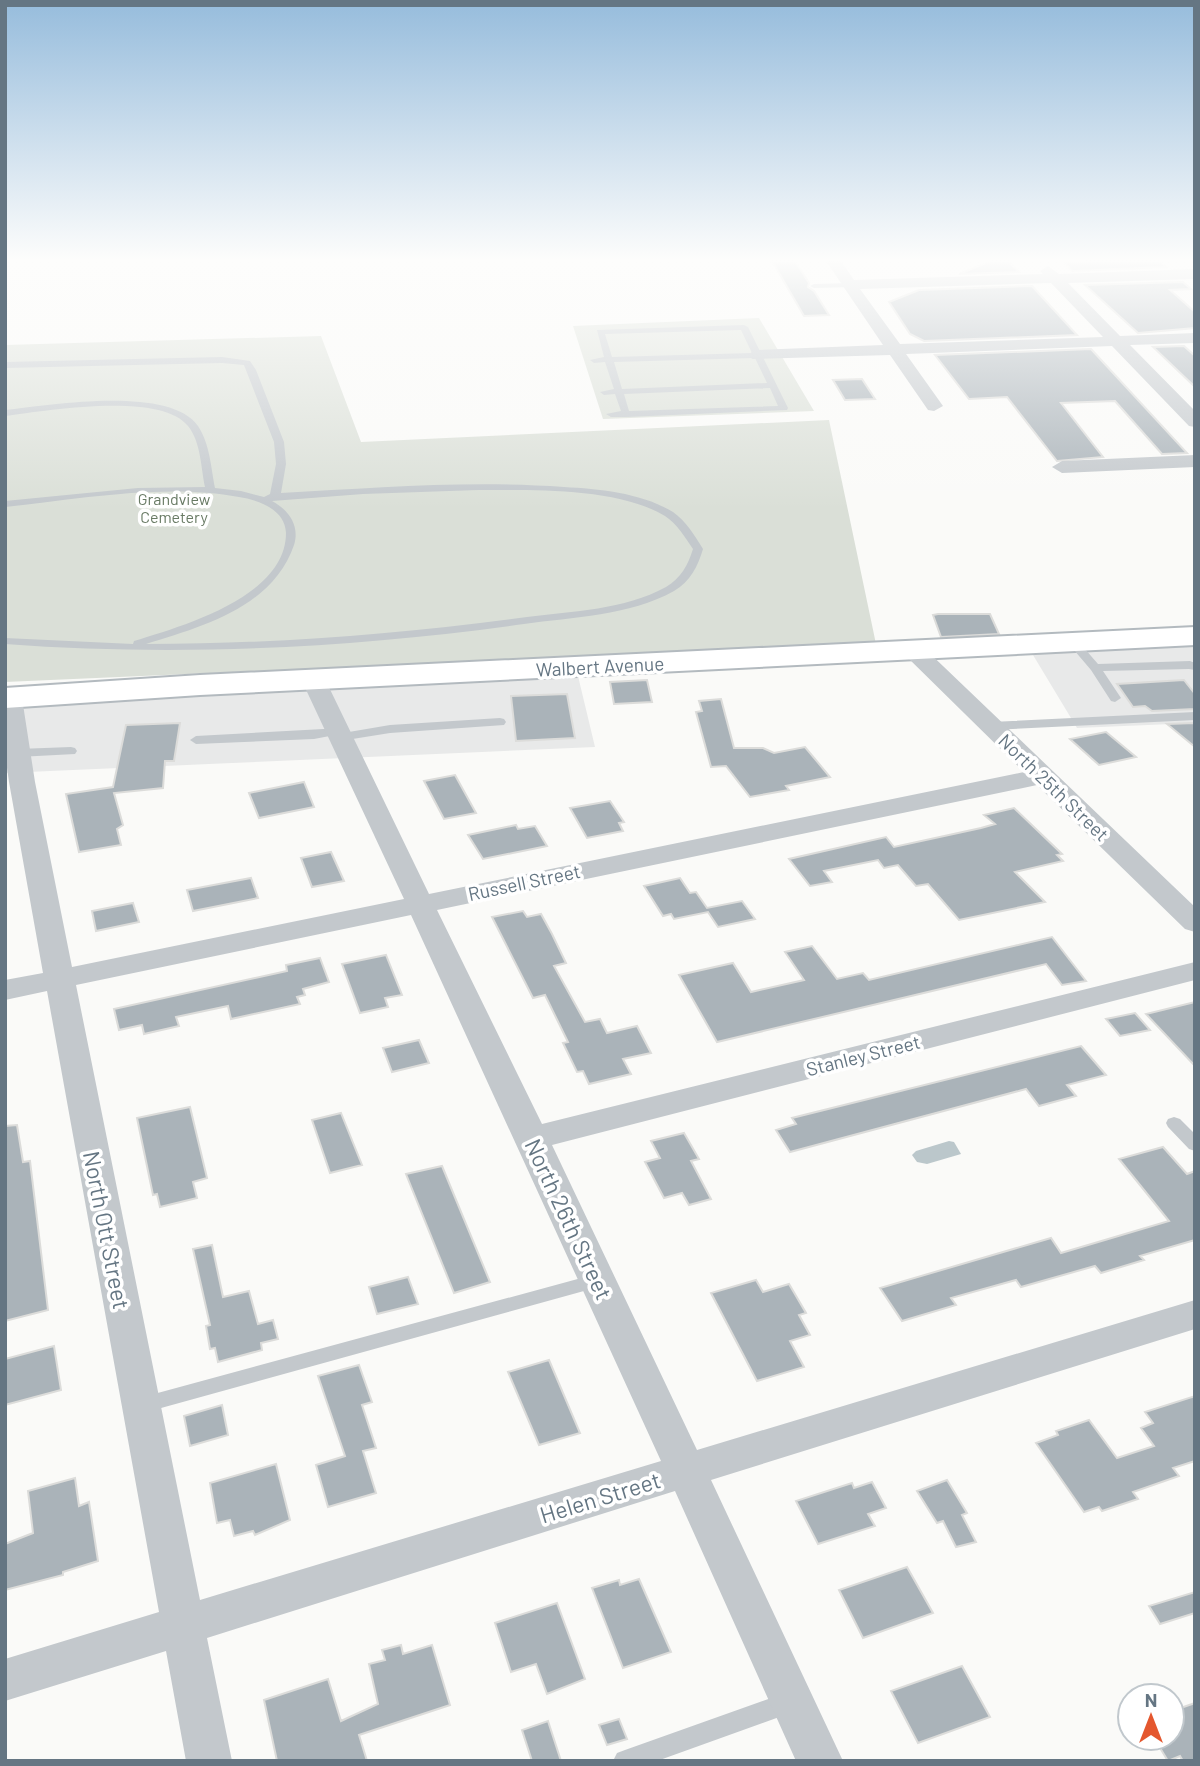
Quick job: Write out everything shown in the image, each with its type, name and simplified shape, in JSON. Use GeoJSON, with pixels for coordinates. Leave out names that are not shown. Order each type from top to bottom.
{"type":"FeatureCollection","features":[{"type":"Feature","properties":{"kind":"main road","name":"Walbert Avenue"},"geometry":{"type":"LineString","coordinates":[[7,698],[313,679],[1195,636]]}},
{"type":"Feature","properties":{"kind":"street"},"geometry":{"type":"LineString","coordinates":[[890,343],[934,406]]}},
{"type":"Feature","properties":{"kind":"street"},"geometry":{"type":"LineString","coordinates":[[758,355],[1056,343]]}},
{"type":"Feature","properties":{"kind":"street"},"geometry":{"type":"LineString","coordinates":[[1117,343],[1193,418]]}},
{"type":"Feature","properties":{"kind":"street"},"geometry":{"type":"LineString","coordinates":[[1062,467],[1195,461]]}},
{"type":"Feature","properties":{"kind":"street","name":"North 25th Street"},"geometry":{"type":"LineString","coordinates":[[912,650],[1195,923]]}},
{"type":"Feature","properties":{"kind":"street","name":"North 26th Street"},"geometry":{"type":"LineString","coordinates":[[313,679],[532,1138],[820,1761]]}},
{"type":"Feature","properties":{"kind":"street","name":"North Ott Street"},"geometry":{"type":"LineString","coordinates":[[7,698],[209,1761]]}},
{"type":"Feature","properties":{"kind":"street","name":"Russell Street"},"geometry":{"type":"LineString","coordinates":[[5,990],[1042,776]]}},
{"type":"Feature","properties":{"kind":"street","name":"Stanley Street"},"geometry":{"type":"LineString","coordinates":[[532,1138],[1195,971]]}},
{"type":"Feature","properties":{"kind":"street","name":"Helen Street"},"geometry":{"type":"LineString","coordinates":[[5,1680],[1195,1314]]}},
{"type":"Feature","properties":{"kind":"lane"},"geometry":{"type":"LineString","coordinates":[[604,343],[626,414]]}},
{"type":"Feature","properties":{"kind":"lane"},"geometry":{"type":"LineString","coordinates":[[611,414],[784,408],[752,343]]}},
{"type":"Feature","properties":{"kind":"lane"},"geometry":{"type":"LineString","coordinates":[[594,360],[758,355]]}},
{"type":"Feature","properties":{"kind":"lane"},"geometry":{"type":"LineString","coordinates":[[5,365],[222,360],[247,363],[279,442],[281,464],[270,499]]}},
{"type":"Feature","properties":{"kind":"lane"},"geometry":{"type":"LineString","coordinates":[[604,391],[773,386]]}},
{"type":"Feature","properties":{"kind":"lane"},"geometry":{"type":"LineString","coordinates":[[5,413],[98,405],[170,409],[188,421],[198,435],[211,492]]}},
{"type":"Feature","properties":{"kind":"lane"},"geometry":{"type":"LineString","coordinates":[[5,504],[170,491],[211,492],[270,499],[482,488],[592,491],[630,498],[666,513],[687,531],[698,549],[692,570],[669,589],[629,603],[503,624],[327,643],[211,648],[5,641]]}},
{"type":"Feature","properties":{"kind":"lane"},"geometry":{"type":"LineString","coordinates":[[122,647],[171,633],[219,614],[253,596],[276,572],[289,549],[293,530],[286,515],[270,499]]}},
{"type":"Feature","properties":{"kind":"lane"},"geometry":{"type":"LineString","coordinates":[[1074,643],[1115,698]]}},
{"type":"Feature","properties":{"kind":"lane"},"geometry":{"type":"LineString","coordinates":[[1095,668],[1191,664],[1195,667]]}},
{"type":"Feature","properties":{"kind":"lane"},"geometry":{"type":"LineString","coordinates":[[991,726],[1195,716]]}},
{"type":"Feature","properties":{"kind":"lane"},"geometry":{"type":"LineString","coordinates":[[196,740],[339,734],[500,722]]}},
{"type":"Feature","properties":{"kind":"lane"},"geometry":{"type":"LineString","coordinates":[[18,753],[71,751]]}},
{"type":"Feature","properties":{"kind":"lane"},"geometry":{"type":"LineString","coordinates":[[1174,1123],[1195,1145]]}},
{"type":"Feature","properties":{"kind":"lane"},"geometry":{"type":"LineString","coordinates":[[140,1406],[597,1280]]}},
{"type":"Feature","properties":{"kind":"lane"},"geometry":{"type":"LineString","coordinates":[[625,1761],[792,1702]]}},
{"type":"Feature","properties":{"kind":"shaded area"},"geometry":{"type":"Polygon","coordinates":[[[1195,643],[1195,723],[1077,728],[1030,650],[1195,643]]]}},
{"type":"Feature","properties":{"kind":"shaded area"},"geometry":{"type":"Polygon","coordinates":[[[578,676],[595,747],[5,773],[5,706],[578,676]]]}},
{"type":"Feature","properties":{"kind":"shaded area"},"geometry":{"type":"Polygon","coordinates":[[[949,1141],[954,1142],[961,1154],[927,1164],[917,1162],[912,1155],[916,1151],[949,1141]]]}},
{"type":"Feature","properties":{"kind":"green space","name":"Grandview Cemetery"},"geometry":{"type":"Polygon","coordinates":[[[324,343],[361,442],[829,420],[876,644],[5,682],[5,345],[324,343]]]}},
{"type":"Feature","properties":{"kind":"green space"},"geometry":{"type":"Polygon","coordinates":[[[579,343],[774,343],[814,411],[603,419],[579,343]]]}},
{"type":"Feature","properties":{"kind":"building"},"geometry":{"type":"Polygon","coordinates":[[[1184,346],[1195,356],[1195,387],[1153,347],[1184,346]]]}},
{"type":"Feature","properties":{"kind":"building"},"geometry":{"type":"Polygon","coordinates":[[[1091,349],[1187,453],[1162,454],[1115,401],[1061,403],[1103,457],[1057,461],[1007,397],[969,399],[935,355],[1091,349]]]}},
{"type":"Feature","properties":{"kind":"building"},"geometry":{"type":"Polygon","coordinates":[[[862,379],[875,399],[845,400],[833,380],[862,379]]]}},
{"type":"Feature","properties":{"kind":"building"},"geometry":{"type":"Polygon","coordinates":[[[990,614],[999,634],[941,637],[933,615],[990,614]]]}},
{"type":"Feature","properties":{"kind":"building"},"geometry":{"type":"Polygon","coordinates":[[[647,680],[652,702],[614,704],[610,682],[647,680]]]}},
{"type":"Feature","properties":{"kind":"building"},"geometry":{"type":"Polygon","coordinates":[[[1184,680],[1195,694],[1195,709],[1152,711],[1145,706],[1133,707],[1117,684],[1184,680]]]}},
{"type":"Feature","properties":{"kind":"building"},"geometry":{"type":"Polygon","coordinates":[[[567,694],[575,738],[516,741],[511,696],[567,694]]]}},
{"type":"Feature","properties":{"kind":"building"},"geometry":{"type":"Polygon","coordinates":[[[721,699],[734,748],[763,748],[774,753],[805,747],[830,777],[786,786],[789,790],[750,797],[726,766],[711,767],[696,712],[702,711],[699,701],[721,699]]]}},
{"type":"Feature","properties":{"kind":"building"},"geometry":{"type":"Polygon","coordinates":[[[180,723],[174,761],[165,761],[163,788],[114,793],[123,825],[117,829],[121,845],[79,852],[66,794],[113,787],[126,725],[180,723]]]}},
{"type":"Feature","properties":{"kind":"building"},"geometry":{"type":"Polygon","coordinates":[[[1195,723],[1195,747],[1167,724],[1195,723]]]}},
{"type":"Feature","properties":{"kind":"building"},"geometry":{"type":"Polygon","coordinates":[[[1106,732],[1136,757],[1099,765],[1070,739],[1106,732]]]}},
{"type":"Feature","properties":{"kind":"building"},"geometry":{"type":"Polygon","coordinates":[[[455,775],[476,813],[444,819],[424,781],[455,775]]]}},
{"type":"Feature","properties":{"kind":"building"},"geometry":{"type":"Polygon","coordinates":[[[304,782],[314,807],[259,818],[249,793],[304,782]]]}},
{"type":"Feature","properties":{"kind":"building"},"geometry":{"type":"Polygon","coordinates":[[[610,801],[624,822],[619,823],[623,831],[587,838],[570,808],[610,801]]]}},
{"type":"Feature","properties":{"kind":"building"},"geometry":{"type":"Polygon","coordinates":[[[1014,808],[1062,854],[1057,855],[1063,861],[1015,872],[1045,902],[959,920],[928,884],[916,886],[898,865],[884,868],[878,860],[824,871],[832,882],[810,886],[789,859],[886,837],[894,847],[981,828],[995,824],[984,815],[1014,808]]]}},
{"type":"Feature","properties":{"kind":"building"},"geometry":{"type":"Polygon","coordinates":[[[516,825],[518,829],[535,826],[547,846],[483,859],[468,835],[516,825]]]}},
{"type":"Feature","properties":{"kind":"building"},"geometry":{"type":"Polygon","coordinates":[[[331,852],[344,881],[312,887],[301,858],[331,852]]]}},
{"type":"Feature","properties":{"kind":"building"},"geometry":{"type":"Polygon","coordinates":[[[251,878],[258,898],[193,911],[187,890],[251,878]]]}},
{"type":"Feature","properties":{"kind":"building"},"geometry":{"type":"Polygon","coordinates":[[[680,878],[690,893],[696,892],[707,908],[742,901],[755,919],[718,927],[708,912],[674,919],[671,914],[663,916],[644,886],[680,878]]]}},
{"type":"Feature","properties":{"kind":"building"},"geometry":{"type":"Polygon","coordinates":[[[133,903],[139,922],[96,931],[92,911],[133,903]]]}},
{"type":"Feature","properties":{"kind":"building"},"geometry":{"type":"Polygon","coordinates":[[[523,911],[527,917],[541,914],[566,963],[554,966],[585,1022],[600,1019],[607,1033],[637,1026],[651,1053],[623,1059],[631,1074],[589,1084],[583,1071],[577,1072],[563,1043],[568,1042],[545,995],[533,998],[492,917],[523,911]]]}},
{"type":"Feature","properties":{"kind":"building"},"geometry":{"type":"Polygon","coordinates":[[[1052,937],[1086,981],[1062,985],[1046,964],[717,1042],[679,975],[733,963],[751,992],[804,980],[785,952],[812,946],[837,979],[863,973],[869,980],[1052,937]]]}},
{"type":"Feature","properties":{"kind":"building"},"geometry":{"type":"Polygon","coordinates":[[[386,955],[402,995],[385,998],[388,1007],[360,1013],[342,964],[386,955]]]}},
{"type":"Feature","properties":{"kind":"building"},"geometry":{"type":"Polygon","coordinates":[[[320,958],[329,982],[303,989],[305,995],[297,997],[300,1004],[231,1019],[228,1006],[176,1017],[179,1026],[144,1034],[142,1025],[119,1030],[114,1009],[287,971],[286,965],[320,958]]]}},
{"type":"Feature","properties":{"kind":"building"},"geometry":{"type":"Polygon","coordinates":[[[1195,1002],[1195,1066],[1146,1014],[1195,1002]]]}},
{"type":"Feature","properties":{"kind":"building"},"geometry":{"type":"Polygon","coordinates":[[[1135,1013],[1150,1030],[1120,1036],[1106,1019],[1135,1013]]]}},
{"type":"Feature","properties":{"kind":"building"},"geometry":{"type":"Polygon","coordinates":[[[419,1040],[429,1063],[392,1072],[383,1048],[419,1040]]]}},
{"type":"Feature","properties":{"kind":"building"},"geometry":{"type":"Polygon","coordinates":[[[1081,1046],[1106,1075],[1067,1085],[1076,1096],[1039,1106],[1026,1089],[790,1152],[776,1130],[796,1124],[792,1118],[1081,1046]]]}},
{"type":"Feature","properties":{"kind":"building"},"geometry":{"type":"Polygon","coordinates":[[[190,1107],[207,1178],[193,1182],[197,1198],[160,1207],[157,1194],[153,1195],[137,1118],[190,1107]]]}},
{"type":"Feature","properties":{"kind":"building"},"geometry":{"type":"Polygon","coordinates":[[[341,1113],[362,1165],[330,1173],[312,1120],[341,1113]]]}},
{"type":"Feature","properties":{"kind":"building"},"geometry":{"type":"Polygon","coordinates":[[[17,1125],[23,1162],[30,1161],[48,1310],[5,1321],[5,1126],[17,1125]]]}},
{"type":"Feature","properties":{"kind":"building"},"geometry":{"type":"Polygon","coordinates":[[[684,1133],[699,1159],[691,1161],[711,1199],[689,1205],[682,1193],[664,1198],[645,1162],[660,1158],[651,1141],[684,1133]]]}},
{"type":"Feature","properties":{"kind":"building"},"geometry":{"type":"Polygon","coordinates":[[[1163,1147],[1187,1174],[1195,1171],[1195,1240],[1140,1256],[1144,1260],[1101,1273],[1095,1266],[1021,1287],[1016,1280],[951,1298],[956,1305],[902,1321],[880,1288],[1051,1238],[1061,1253],[1169,1221],[1119,1159],[1163,1147]]]}},
{"type":"Feature","properties":{"kind":"building"},"geometry":{"type":"Polygon","coordinates":[[[442,1166],[490,1282],[454,1293],[406,1174],[442,1166]]]}},
{"type":"Feature","properties":{"kind":"building"},"geometry":{"type":"Polygon","coordinates":[[[212,1245],[223,1297],[249,1291],[258,1324],[273,1320],[278,1339],[261,1343],[262,1350],[218,1362],[215,1348],[210,1349],[206,1326],[210,1325],[193,1249],[212,1245]]]}},
{"type":"Feature","properties":{"kind":"building"},"geometry":{"type":"Polygon","coordinates":[[[408,1277],[418,1304],[377,1314],[369,1287],[408,1277]]]}},
{"type":"Feature","properties":{"kind":"building"},"geometry":{"type":"Polygon","coordinates":[[[756,1280],[763,1292],[789,1284],[806,1313],[799,1315],[810,1335],[790,1341],[804,1367],[757,1381],[711,1293],[756,1280]]]}},
{"type":"Feature","properties":{"kind":"building"},"geometry":{"type":"Polygon","coordinates":[[[54,1346],[61,1390],[5,1405],[5,1359],[54,1346]]]}},
{"type":"Feature","properties":{"kind":"building"},"geometry":{"type":"Polygon","coordinates":[[[549,1360],[580,1433],[539,1445],[508,1372],[549,1360]]]}},
{"type":"Feature","properties":{"kind":"building"},"geometry":{"type":"Polygon","coordinates":[[[359,1365],[372,1402],[362,1405],[376,1448],[363,1451],[376,1493],[328,1507],[316,1465],[345,1456],[318,1376],[359,1365]]]}},
{"type":"Feature","properties":{"kind":"building"},"geometry":{"type":"Polygon","coordinates":[[[1195,1396],[1195,1461],[1173,1468],[1179,1476],[1133,1492],[1138,1499],[1102,1511],[1099,1507],[1084,1512],[1036,1443],[1058,1435],[1056,1431],[1089,1420],[1117,1458],[1154,1446],[1141,1428],[1153,1423],[1145,1412],[1195,1396]]]}},
{"type":"Feature","properties":{"kind":"building"},"geometry":{"type":"Polygon","coordinates":[[[222,1405],[228,1435],[190,1446],[184,1416],[222,1405]]]}},
{"type":"Feature","properties":{"kind":"building"},"geometry":{"type":"Polygon","coordinates":[[[276,1464],[290,1520],[255,1535],[253,1531],[234,1536],[230,1520],[217,1523],[210,1483],[276,1464]]]}},
{"type":"Feature","properties":{"kind":"building"},"geometry":{"type":"Polygon","coordinates":[[[75,1478],[79,1506],[89,1502],[98,1561],[63,1572],[63,1575],[5,1590],[5,1544],[33,1533],[28,1491],[75,1478]]]}},
{"type":"Feature","properties":{"kind":"building"},"geometry":{"type":"Polygon","coordinates":[[[947,1480],[967,1513],[962,1515],[976,1542],[956,1547],[943,1521],[937,1523],[917,1491],[947,1480]]]}},
{"type":"Feature","properties":{"kind":"building"},"geometry":{"type":"Polygon","coordinates":[[[872,1482],[886,1508],[868,1514],[875,1526],[818,1544],[796,1501],[852,1483],[854,1488],[872,1482]]]}},
{"type":"Feature","properties":{"kind":"building"},"geometry":{"type":"Polygon","coordinates":[[[907,1567],[933,1613],[863,1638],[839,1590],[907,1567]]]}},
{"type":"Feature","properties":{"kind":"building"},"geometry":{"type":"Polygon","coordinates":[[[639,1579],[671,1652],[623,1668],[592,1588],[619,1580],[620,1585],[639,1579]]]}},
{"type":"Feature","properties":{"kind":"building"},"geometry":{"type":"Polygon","coordinates":[[[1195,1592],[1195,1613],[1160,1624],[1149,1606],[1195,1592]]]}},
{"type":"Feature","properties":{"kind":"building"},"geometry":{"type":"Polygon","coordinates":[[[557,1603],[585,1679],[547,1694],[536,1664],[511,1672],[495,1623],[557,1603]]]}},
{"type":"Feature","properties":{"kind":"building"},"geometry":{"type":"Polygon","coordinates":[[[401,1645],[403,1654],[432,1645],[450,1705],[359,1735],[367,1761],[277,1761],[264,1700],[328,1679],[341,1721],[378,1704],[369,1664],[385,1660],[382,1650],[401,1645]]]}},
{"type":"Feature","properties":{"kind":"building"},"geometry":{"type":"Polygon","coordinates":[[[962,1666],[990,1717],[918,1743],[891,1691],[962,1666]]]}},
{"type":"Feature","properties":{"kind":"building"},"geometry":{"type":"Polygon","coordinates":[[[1195,1703],[1195,1761],[1183,1761],[1180,1756],[1168,1761],[1163,1752],[1186,1752],[1186,1706],[1195,1703]]]}},
{"type":"Feature","properties":{"kind":"building"},"geometry":{"type":"Polygon","coordinates":[[[619,1719],[627,1739],[607,1745],[599,1725],[619,1719]]]}},
{"type":"Feature","properties":{"kind":"building"},"geometry":{"type":"Polygon","coordinates":[[[548,1721],[561,1761],[532,1761],[522,1730],[548,1721]]]}}]}
